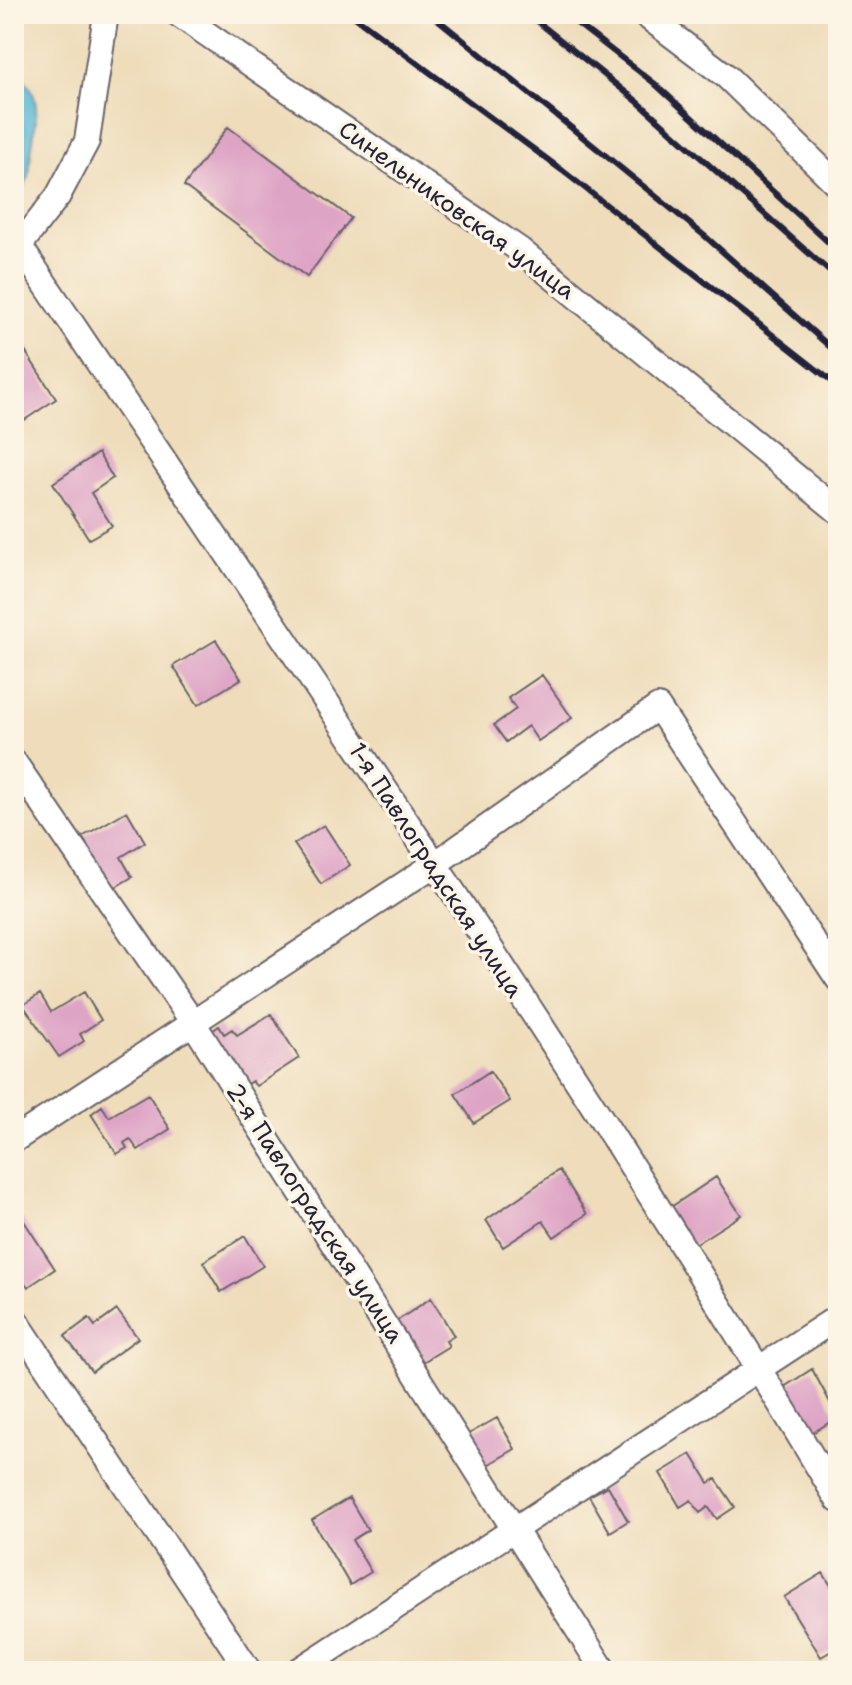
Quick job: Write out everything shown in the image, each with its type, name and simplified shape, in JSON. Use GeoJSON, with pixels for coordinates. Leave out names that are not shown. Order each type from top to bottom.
{"type":"FeatureCollection","features":[{"type":"Feature","properties":{"kind":"street"},"geometry":{"type":"LineString","coordinates":[[17,250],[58,196],[87,141],[106,14]]}},
{"type":"Feature","properties":{"kind":"street","name":"Синельниковская улица"},"geometry":{"type":"LineString","coordinates":[[178,14],[520,250],[838,511]]}},
{"type":"Feature","properties":{"kind":"street"},"geometry":{"type":"LineString","coordinates":[[644,14],[726,76],[838,185]]}},
{"type":"Feature","properties":{"kind":"street","name":"1-я Павлоградская улица"},"geometry":{"type":"LineString","coordinates":[[17,250],[435,864],[759,1367],[838,1500]]}},
{"type":"Feature","properties":{"kind":"street"},"geometry":{"type":"LineString","coordinates":[[14,1140],[435,864],[658,707],[838,979]]}},
{"type":"Feature","properties":{"kind":"street","name":"2-я Павлоградская улица"},"geometry":{"type":"LineString","coordinates":[[14,762],[192,1021],[604,1671]]}},
{"type":"Feature","properties":{"kind":"street"},"geometry":{"type":"LineString","coordinates":[[298,1671],[838,1317]]}},
{"type":"Feature","properties":{"kind":"street"},"geometry":{"type":"LineString","coordinates":[[14,1318],[249,1671]]}},
{"type":"Feature","properties":{"kind":"water"},"geometry":{"type":"Polygon","coordinates":[[[14,70],[30,87],[36,114],[29,174],[25,185],[14,198],[14,70]]]}},
{"type":"Feature","properties":{"kind":"building"},"geometry":{"type":"Polygon","coordinates":[[[228,127],[351,218],[307,277],[184,186],[228,127]]]}},
{"type":"Feature","properties":{"kind":"building"},"geometry":{"type":"Polygon","coordinates":[[[25,351],[56,399],[14,427],[14,358],[25,351]]]}},
{"type":"Feature","properties":{"kind":"building"},"geometry":{"type":"Polygon","coordinates":[[[98,453],[113,478],[91,493],[112,526],[89,539],[53,483],[98,453]]]}},
{"type":"Feature","properties":{"kind":"building"},"geometry":{"type":"Polygon","coordinates":[[[216,640],[241,679],[198,705],[173,666],[216,640]]]}},
{"type":"Feature","properties":{"kind":"building"},"geometry":{"type":"Polygon","coordinates":[[[542,675],[572,718],[538,741],[528,726],[506,742],[494,725],[516,709],[508,698],[542,675]]]}},
{"type":"Feature","properties":{"kind":"building"},"geometry":{"type":"Polygon","coordinates":[[[127,811],[145,842],[121,857],[132,877],[114,888],[82,837],[127,811]]]}},
{"type":"Feature","properties":{"kind":"building"},"geometry":{"type":"Polygon","coordinates":[[[324,825],[350,865],[321,884],[294,844],[324,825]]]}},
{"type":"Feature","properties":{"kind":"building"},"geometry":{"type":"Polygon","coordinates":[[[84,992],[101,1020],[80,1034],[84,1041],[59,1057],[23,1005],[40,994],[51,1012],[84,992]]]}},
{"type":"Feature","properties":{"kind":"building"},"geometry":{"type":"Polygon","coordinates":[[[271,1014],[299,1058],[256,1086],[252,1081],[238,1089],[205,1036],[219,1026],[224,1034],[232,1029],[237,1035],[271,1014]]]}},
{"type":"Feature","properties":{"kind":"building"},"geometry":{"type":"Polygon","coordinates":[[[490,1071],[510,1101],[474,1123],[455,1094],[490,1071]]]}},
{"type":"Feature","properties":{"kind":"building"},"geometry":{"type":"Polygon","coordinates":[[[148,1094],[170,1129],[138,1150],[130,1139],[124,1143],[127,1148],[117,1154],[91,1114],[102,1106],[109,1117],[148,1094]]]}},
{"type":"Feature","properties":{"kind":"building"},"geometry":{"type":"Polygon","coordinates":[[[559,1170],[587,1214],[554,1237],[543,1221],[503,1247],[486,1220],[559,1170]]]}},
{"type":"Feature","properties":{"kind":"building"},"geometry":{"type":"Polygon","coordinates":[[[716,1177],[741,1215],[689,1248],[665,1211],[716,1177]]]}},
{"type":"Feature","properties":{"kind":"building"},"geometry":{"type":"Polygon","coordinates":[[[22,1218],[55,1269],[28,1287],[14,1267],[14,1223],[22,1218]]]}},
{"type":"Feature","properties":{"kind":"building"},"geometry":{"type":"Polygon","coordinates":[[[245,1236],[263,1266],[221,1292],[203,1262],[245,1236]]]}},
{"type":"Feature","properties":{"kind":"building"},"geometry":{"type":"Polygon","coordinates":[[[431,1298],[454,1336],[446,1341],[449,1346],[418,1365],[394,1323],[431,1298]]]}},
{"type":"Feature","properties":{"kind":"building"},"geometry":{"type":"Polygon","coordinates":[[[117,1310],[138,1338],[92,1372],[65,1336],[89,1318],[95,1326],[117,1310]]]}},
{"type":"Feature","properties":{"kind":"building"},"geometry":{"type":"Polygon","coordinates":[[[812,1369],[838,1417],[806,1437],[778,1391],[812,1369]]]}},
{"type":"Feature","properties":{"kind":"building"},"geometry":{"type":"Polygon","coordinates":[[[497,1418],[515,1449],[484,1467],[465,1436],[497,1418]]]}},
{"type":"Feature","properties":{"kind":"building"},"geometry":{"type":"Polygon","coordinates":[[[691,1454],[709,1483],[716,1479],[735,1507],[717,1519],[708,1507],[700,1513],[691,1500],[680,1507],[660,1473],[691,1454]]]}},
{"type":"Feature","properties":{"kind":"building"},"geometry":{"type":"Polygon","coordinates":[[[608,1486],[628,1521],[610,1532],[589,1496],[608,1486]]]}},
{"type":"Feature","properties":{"kind":"building"},"geometry":{"type":"Polygon","coordinates":[[[349,1498],[368,1530],[352,1540],[371,1572],[350,1585],[312,1520],[349,1498]]]}},
{"type":"Feature","properties":{"kind":"building"},"geometry":{"type":"Polygon","coordinates":[[[823,1573],[838,1597],[838,1624],[832,1628],[838,1647],[821,1657],[784,1597],[823,1573]]]}},
{"type":"Feature","properties":{"kind":"railway"},"geometry":{"type":"LineString","coordinates":[[351,14],[563,171],[838,386]]}},
{"type":"Feature","properties":{"kind":"railway"},"geometry":{"type":"LineString","coordinates":[[431,14],[706,237],[838,354]]}},
{"type":"Feature","properties":{"kind":"railway"},"geometry":{"type":"LineString","coordinates":[[528,14],[638,102],[838,279]]}},
{"type":"Feature","properties":{"kind":"railway"},"geometry":{"type":"LineString","coordinates":[[565,14],[654,83],[838,251]]}}]}
